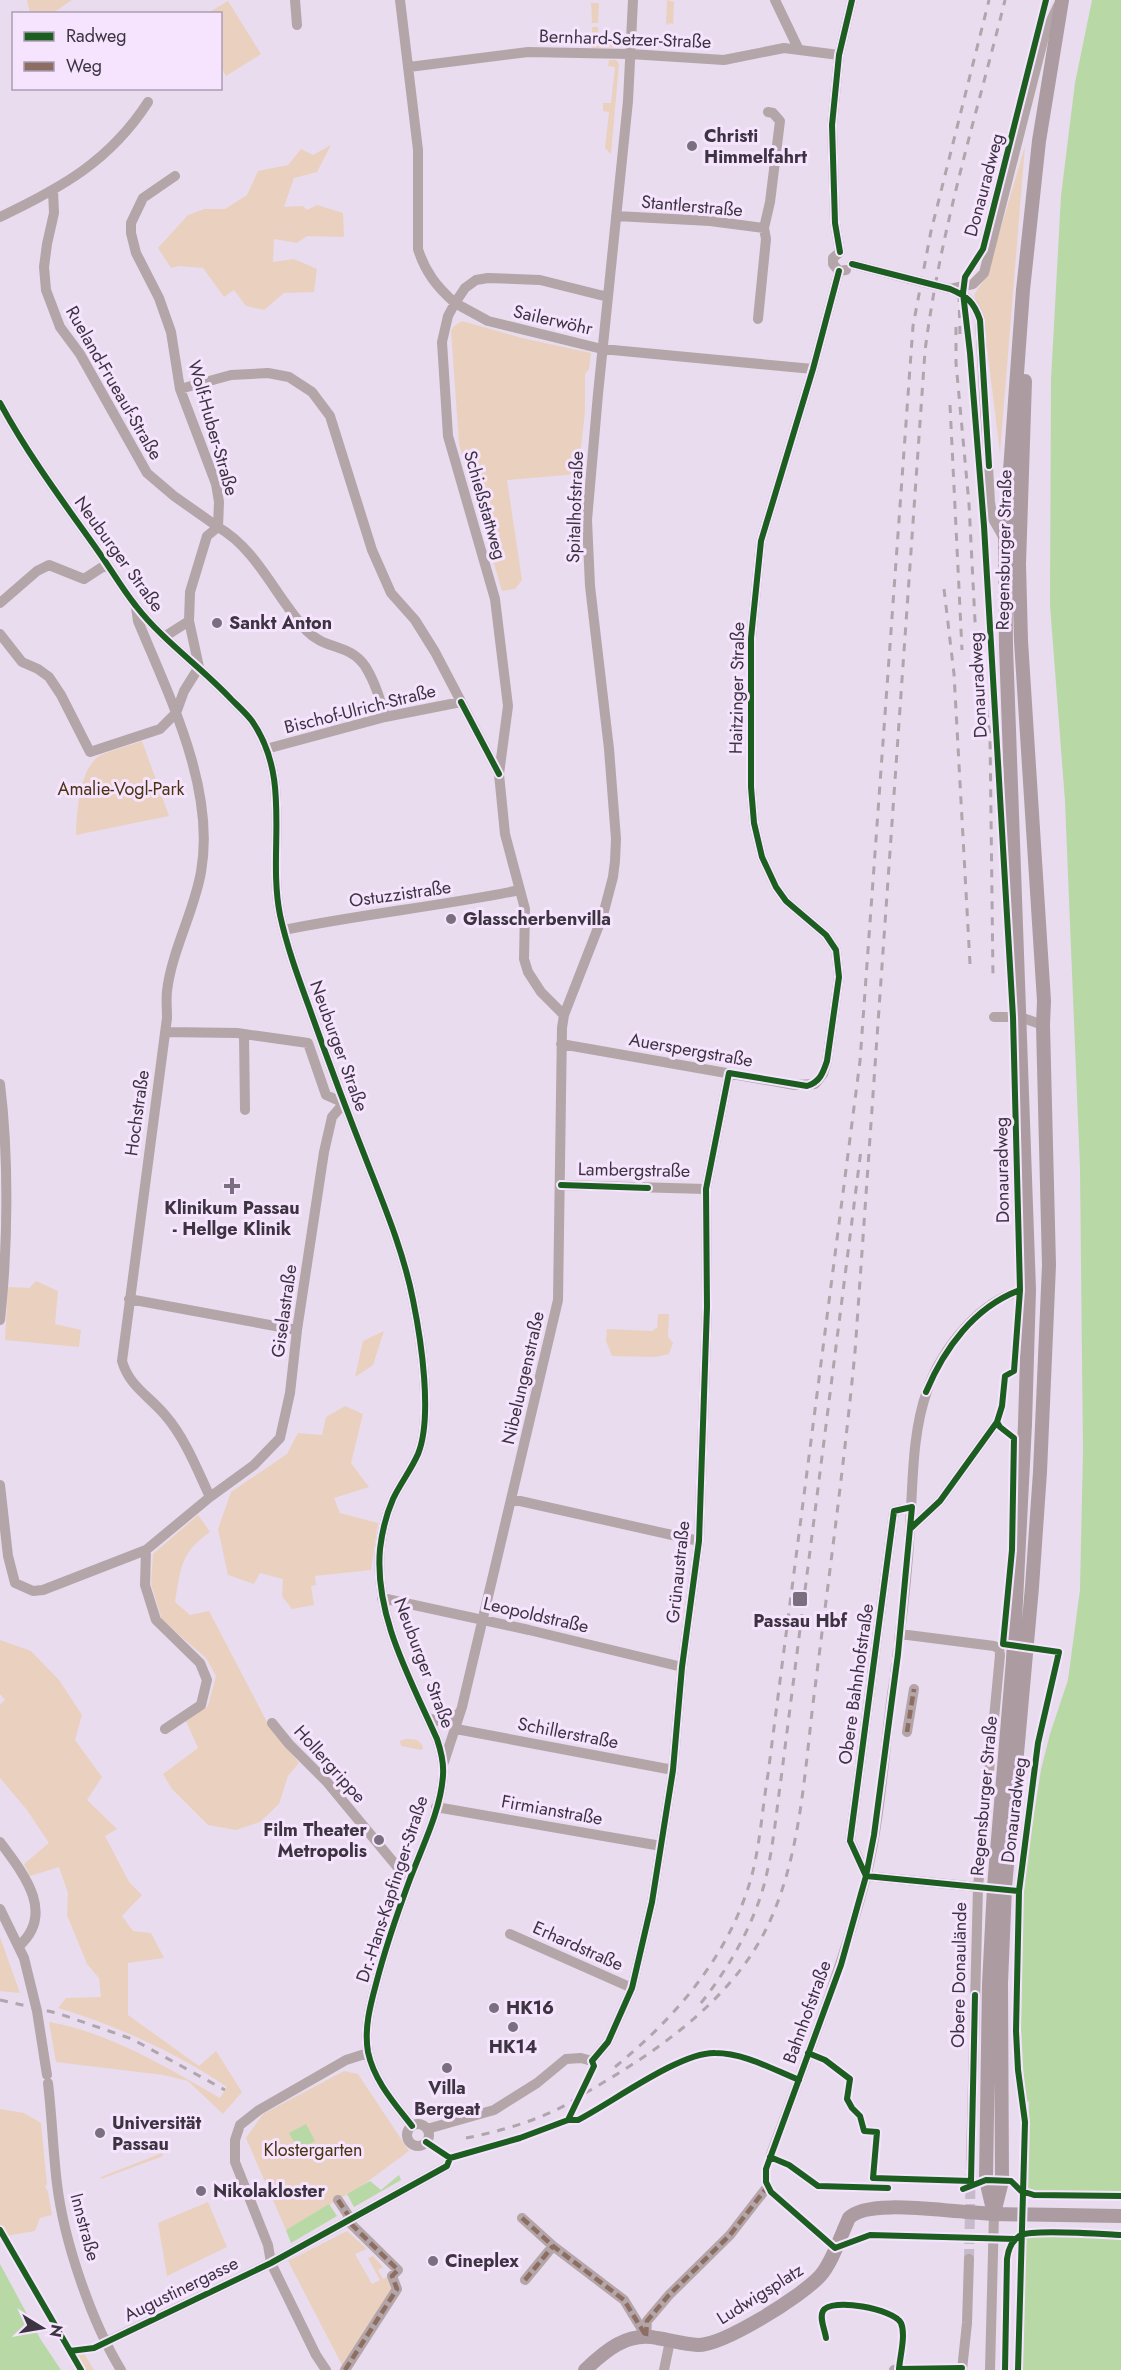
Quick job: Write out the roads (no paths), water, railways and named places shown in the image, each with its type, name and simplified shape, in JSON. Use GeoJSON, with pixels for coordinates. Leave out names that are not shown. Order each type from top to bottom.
{"type":"FeatureCollection","features":[{"type":"Feature","properties":{"kind":"main road","name":"Regensburger Straße"},"geometry":{"type":"LineString","coordinates":[[994,2214],[1002,2181],[1000,1983],[1014,1717],[1029,1290],[1006,658],[1005,540],[1023,290],[1039,141],[1061,0]]}},
{"type":"Feature","properties":{"kind":"main road","name":"Regensburger Straße"},"geometry":{"type":"LineString","coordinates":[[1014,1717],[1032,1587],[1040,1472],[1049,1233],[1044,1001],[1031,815],[1019,564],[1022,538],[1025,364],[1023,290]]}},
{"type":"Feature","properties":{"kind":"main road"},"geometry":{"type":"LineString","coordinates":[[1005,540],[1019,564]]}},
{"type":"Feature","properties":{"kind":"main road"},"geometry":{"type":"LineString","coordinates":[[1029,1290],[1046,1288]]}},
{"type":"Feature","properties":{"kind":"main road","name":"Ludwigsplatz"},"geometry":{"type":"LineString","coordinates":[[585,2370],[612,2347],[627,2339],[646,2336],[697,2345],[717,2341],[795,2297],[821,2275],[851,2216],[862,2210],[891,2209],[994,2214]]}},
{"type":"Feature","properties":{"kind":"main road"},"geometry":{"type":"LineString","coordinates":[[994,2214],[1121,2217]]}},
{"type":"Feature","properties":{"kind":"street"},"geometry":{"type":"LineString","coordinates":[[296,0],[297,24]]}},
{"type":"Feature","properties":{"kind":"street"},"geometry":{"type":"LineString","coordinates":[[400,0],[418,150],[418,249],[431,277],[455,303]]}},
{"type":"Feature","properties":{"kind":"street","name":"Spitalhofstraße"},"geometry":{"type":"LineString","coordinates":[[561,1044],[564,1015],[603,915],[615,861],[616,839],[609,749],[587,543],[633,0]]}},
{"type":"Feature","properties":{"kind":"street"},"geometry":{"type":"LineString","coordinates":[[775,0],[798,48]]}},
{"type":"Feature","properties":{"kind":"street"},"geometry":{"type":"LineString","coordinates":[[840,252],[835,224],[832,125],[839,55],[852,0]]}},
{"type":"Feature","properties":{"kind":"street"},"geometry":{"type":"LineString","coordinates":[[950,289],[974,284],[984,273],[1045,33],[1061,0]]}},
{"type":"Feature","properties":{"kind":"street","name":"Bernhard-Setzer-Straße"},"geometry":{"type":"LineString","coordinates":[[409,67],[528,52],[630,54],[724,60],[784,48],[798,48],[839,55]]}},
{"type":"Feature","properties":{"kind":"street"},"geometry":{"type":"LineString","coordinates":[[0,217],[53,191],[85,171],[129,129],[148,102]]}},
{"type":"Feature","properties":{"kind":"street","name":"Stantlerstraße"},"geometry":{"type":"LineString","coordinates":[[758,319],[766,238],[764,228],[771,202],[780,121],[773,113],[768,112]]}},
{"type":"Feature","properties":{"kind":"street","name":"Wolf-Huber-Straße"},"geometry":{"type":"LineString","coordinates":[[175,176],[143,198],[131,223],[131,233],[136,254],[159,298],[171,333],[180,389],[216,484],[219,502],[218,527]]}},
{"type":"Feature","properties":{"kind":"street","name":"Rueland-Frueauf-Straße"},"geometry":{"type":"LineString","coordinates":[[53,191],[54,213],[44,267],[46,290],[60,327],[80,354],[147,474],[218,527]]}},
{"type":"Feature","properties":{"kind":"street","name":"Stantlerstraße"},"geometry":{"type":"LineString","coordinates":[[616,216],[710,221],[764,228]]}},
{"type":"Feature","properties":{"kind":"street"},"geometry":{"type":"LineString","coordinates":[[854,264],[845,271],[839,271],[834,267],[832,261],[840,252],[849,254],[854,264],[950,289],[964,295],[976,307],[980,320],[990,503],[993,519],[1005,540]]}},
{"type":"Feature","properties":{"kind":"street","name":"Haitzinger Straße"},"geometry":{"type":"LineString","coordinates":[[815,1084],[823,1074],[827,1061],[839,977],[836,950],[825,935],[786,901],[776,887],[762,856],[753,823],[751,638],[761,541],[813,369],[839,271]]}},
{"type":"Feature","properties":{"kind":"street","name":"Sailerwöhr"},"geometry":{"type":"LineString","coordinates":[[608,297],[540,280],[488,278],[476,280],[465,288],[455,303],[488,321],[602,349],[813,369]]}},
{"type":"Feature","properties":{"kind":"street","name":"Schießstattweg"},"geometry":{"type":"LineString","coordinates":[[455,303],[448,316],[442,342],[448,436],[495,599],[508,706],[499,774],[505,834],[525,909],[524,959],[528,972],[541,992],[564,1015]]}},
{"type":"Feature","properties":{"kind":"street"},"geometry":{"type":"LineString","coordinates":[[180,389],[231,375],[268,373],[289,377],[312,392],[330,416],[372,550],[391,594],[415,620],[499,774]]}},
{"type":"Feature","properties":{"kind":"street","name":"Neuburger Straße"},"geometry":{"type":"LineString","coordinates":[[0,403],[62,501],[136,606],[164,637],[200,667],[251,720],[273,768],[277,789],[279,910],[284,930],[297,975],[399,1244],[413,1297],[422,1361],[424,1427],[417,1457],[393,1500],[384,1524],[380,1552],[382,1598],[397,1646],[437,1739],[443,1765]]}},
{"type":"Feature","properties":{"kind":"street"},"geometry":{"type":"LineString","coordinates":[[0,634],[22,662],[49,677],[61,695],[90,752],[160,729],[176,713],[184,691],[200,667],[189,621],[190,592],[207,536],[218,527],[233,536],[251,555],[308,633],[328,645],[349,650],[364,664],[378,690],[385,717]]}},
{"type":"Feature","properties":{"kind":"street"},"geometry":{"type":"LineString","coordinates":[[0,603],[37,570],[49,565],[84,579],[107,564]]}},
{"type":"Feature","properties":{"kind":"street","name":"Hochstraße"},"geometry":{"type":"LineString","coordinates":[[136,606],[138,621],[176,713],[197,784],[203,815],[204,846],[201,871],[167,990],[165,1032],[123,1360],[126,1373],[140,1392],[165,1415],[185,1446],[210,1497]]}},
{"type":"Feature","properties":{"kind":"street"},"geometry":{"type":"LineString","coordinates":[[164,637],[189,621]]}},
{"type":"Feature","properties":{"kind":"street","name":"Bischof-Ulrich-Straße"},"geometry":{"type":"LineString","coordinates":[[266,749],[385,717],[461,702]]}},
{"type":"Feature","properties":{"kind":"street","name":"Ostuzzistraße"},"geometry":{"type":"LineString","coordinates":[[284,930],[349,917],[474,900],[520,890]]}},
{"type":"Feature","properties":{"kind":"street"},"geometry":{"type":"LineString","coordinates":[[994,1017],[1020,1017],[1043,1025]]}},
{"type":"Feature","properties":{"kind":"street"},"geometry":{"type":"LineString","coordinates":[[165,1032],[244,1034],[308,1043],[327,1095],[344,1103]]}},
{"type":"Feature","properties":{"kind":"street"},"geometry":{"type":"LineString","coordinates":[[244,1034],[245,1110]]}},
{"type":"Feature","properties":{"kind":"street","name":"Auerspergstraße"},"geometry":{"type":"LineString","coordinates":[[561,1044],[795,1085],[815,1084]]}},
{"type":"Feature","properties":{"kind":"street","name":"Nibelungenstraße"},"geometry":{"type":"LineString","coordinates":[[443,1765],[456,1729],[483,1620],[558,1300],[561,1044]]}},
{"type":"Feature","properties":{"kind":"street","name":"Grünaustraße"},"geometry":{"type":"LineString","coordinates":[[427,2129],[495,2110],[537,2083],[566,2059],[581,2058],[592,2061],[608,2043],[632,1988],[652,1902],[673,1770],[682,1667],[699,1541],[707,1307],[706,1189],[729,1073]]}},
{"type":"Feature","properties":{"kind":"street"},"geometry":{"type":"LineString","coordinates":[[0,1084],[5,1163],[0,1320]]}},
{"type":"Feature","properties":{"kind":"street","name":"Giselastraße"},"geometry":{"type":"LineString","coordinates":[[0,1485],[8,1556],[15,1582],[33,1591],[43,1590],[146,1550],[210,1497],[254,1465],[280,1438],[290,1394],[297,1330],[324,1152],[332,1117],[344,1103]]}},
{"type":"Feature","properties":{"kind":"street","name":"Lambergstraße"},"geometry":{"type":"LineString","coordinates":[[561,1185],[706,1189]]}},
{"type":"Feature","properties":{"kind":"street"},"geometry":{"type":"LineString","coordinates":[[910,1529],[917,1436],[926,1392],[940,1363],[979,1314],[1007,1295],[1029,1290]]}},
{"type":"Feature","properties":{"kind":"street"},"geometry":{"type":"LineString","coordinates":[[129,1299],[297,1330]]}},
{"type":"Feature","properties":{"kind":"street"},"geometry":{"type":"LineString","coordinates":[[910,1529],[940,1501],[997,1422]]}},
{"type":"Feature","properties":{"kind":"street"},"geometry":{"type":"LineString","coordinates":[[511,1499],[699,1541]]}},
{"type":"Feature","properties":{"kind":"street","name":"Obere Bahnhofstraße"},"geometry":{"type":"LineString","coordinates":[[866,1876],[850,1841],[894,1511],[912,1507]]}},
{"type":"Feature","properties":{"kind":"street","name":"Obere Donaulände"},"geometry":{"type":"LineString","coordinates":[[910,1529],[900,1637],[992,1646],[999,1649],[1000,1658],[978,1887],[971,2159]]}},
{"type":"Feature","properties":{"kind":"street"},"geometry":{"type":"LineString","coordinates":[[146,1550],[145,1585],[156,1620],[200,1663],[207,1680],[201,1705],[165,1729]]}},
{"type":"Feature","properties":{"kind":"street","name":"Leopoldstraße"},"geometry":{"type":"LineString","coordinates":[[382,1598],[682,1667]]}},
{"type":"Feature","properties":{"kind":"street","name":"Bahnhofstraße"},"geometry":{"type":"LineString","coordinates":[[770,2157],[841,1965],[866,1876],[874,1835],[893,1688]]}},
{"type":"Feature","properties":{"kind":"street"},"geometry":{"type":"LineString","coordinates":[[907,1732],[914,1689]]}},
{"type":"Feature","properties":{"kind":"street"},"geometry":{"type":"LineString","coordinates":[[428,1718],[442,1722],[460,1713]]}},
{"type":"Feature","properties":{"kind":"street","name":"Hollergrippe"},"geometry":{"type":"LineString","coordinates":[[272,1723],[289,1744],[327,1782],[409,1881]]}},
{"type":"Feature","properties":{"kind":"street","name":"Schillerstraße"},"geometry":{"type":"LineString","coordinates":[[456,1729],[673,1770]]}},
{"type":"Feature","properties":{"kind":"street","name":"Dr.-Hans-Kapfinger-Straße"},"geometry":{"type":"LineString","coordinates":[[409,2123],[387,2094],[376,2074],[368,2053],[366,2032],[369,2008],[409,1881],[436,1807],[441,1788],[443,1765]]}},
{"type":"Feature","properties":{"kind":"street","name":"Firmianstraße"},"geometry":{"type":"LineString","coordinates":[[436,1807],[661,1846]]}},
{"type":"Feature","properties":{"kind":"street"},"geometry":{"type":"LineString","coordinates":[[0,1842],[24,1876],[37,1906],[31,1931],[18,1946]]}},
{"type":"Feature","properties":{"kind":"street"},"geometry":{"type":"LineString","coordinates":[[866,1876],[978,1887]]}},
{"type":"Feature","properties":{"kind":"street","name":"Innstraße"},"geometry":{"type":"LineString","coordinates":[[0,1909],[24,1958],[36,2003],[47,2079],[57,2184],[64,2223],[96,2323],[121,2370]]}},
{"type":"Feature","properties":{"kind":"street","name":"Erhardstraße"},"geometry":{"type":"LineString","coordinates":[[510,1934],[632,1988]]}},
{"type":"Feature","properties":{"kind":"street"},"geometry":{"type":"LineString","coordinates":[[326,2370],[310,2345],[271,2263],[268,2245],[235,2162],[235,2140],[240,2125],[259,2110],[346,2060],[368,2053]]}},
{"type":"Feature","properties":{"kind":"street"},"geometry":{"type":"LineString","coordinates":[[409,2123],[421,2125],[427,2129],[429,2135],[426,2142],[416,2146],[408,2139],[409,2123]]}},
{"type":"Feature","properties":{"kind":"street","name":"Augustinergasse"},"geometry":{"type":"LineString","coordinates":[[106,2342],[271,2263],[447,2166]]}},
{"type":"Feature","properties":{"kind":"street"},"geometry":{"type":"LineString","coordinates":[[646,2336],[646,2321],[730,2235],[768,2186]]}},
{"type":"Feature","properties":{"kind":"street"},"geometry":{"type":"LineString","coordinates":[[338,2199],[348,2219],[398,2270],[392,2276],[397,2289],[345,2370]]}},
{"type":"Feature","properties":{"kind":"street"},"geometry":{"type":"LineString","coordinates":[[990,2370],[994,2214]]}},
{"type":"Feature","properties":{"kind":"street"},"geometry":{"type":"LineString","coordinates":[[522,2218],[624,2300],[646,2336]]}},
{"type":"Feature","properties":{"kind":"street"},"geometry":{"type":"LineString","coordinates":[[525,2280],[554,2246]]}},
{"type":"Feature","properties":{"kind":"street"},"geometry":{"type":"LineString","coordinates":[[962,2370],[968,2323],[969,2259]]}},
{"type":"Feature","properties":{"kind":"street"},"geometry":{"type":"LineString","coordinates":[[664,2370],[670,2341]]}},
{"type":"Feature","properties":{"kind":"street"},"geometry":{"type":"LineString","coordinates":[[894,2370],[899,2370]]}},
{"type":"Feature","properties":{"kind":"tunnel"},"geometry":{"type":"LineString","coordinates":[[893,1688],[899,1641]]}},
{"type":"Feature","properties":{"kind":"tunnel"},"geometry":{"type":"LineString","coordinates":[[969,2259],[971,2159]]}},
{"type":"Feature","properties":{"kind":"railway"},"geometry":{"type":"LineString","coordinates":[[615,2067],[678,2007],[713,1961],[740,1910],[756,1856],[860,1061],[913,326],[931,231],[989,0]]}},
{"type":"Feature","properties":{"kind":"railway"},"geometry":{"type":"LineString","coordinates":[[466,2138],[536,2119],[558,2109],[637,2061],[685,2026],[728,1985],[746,1962],[762,1937],[786,1878],[804,1783],[855,1352],[925,351],[949,218],[1005,0]]}},
{"type":"Feature","properties":{"kind":"railway"},"geometry":{"type":"LineString","coordinates":[[959,294],[960,336]]}},
{"type":"Feature","properties":{"kind":"railway"},"geometry":{"type":"LineString","coordinates":[[956,327],[956,363],[969,504],[975,621],[990,735],[993,977]]}},
{"type":"Feature","properties":{"kind":"railway"},"geometry":{"type":"LineString","coordinates":[[950,405],[962,650]]}},
{"type":"Feature","properties":{"kind":"railway"},"geometry":{"type":"LineString","coordinates":[[944,589],[954,674],[970,964]]}},
{"type":"Feature","properties":{"kind":"railway"},"geometry":{"type":"LineString","coordinates":[[701,2003],[730,1962],[746,1932],[759,1901],[770,1859],[861,1150]]}},
{"type":"Feature","properties":{"kind":"railway"},"geometry":{"type":"LineString","coordinates":[[0,2000],[57,2013],[132,2039],[225,2090]]}},
{"type":"Feature","properties":{"kind":"place","name":"Christi Himmelfahrt"},"geometry":{"type":"Point","coordinates":[692,146]}},
{"type":"Feature","properties":{"kind":"place","name":"Sankt Anton"},"geometry":{"type":"Point","coordinates":[217,623]}},
{"type":"Feature","properties":{"kind":"place","name":"Glasscherbenvilla"},"geometry":{"type":"Point","coordinates":[451,919]}},
{"type":"Feature","properties":{"kind":"place","name":"Klinikum Passau - Hellge Klinik"},"geometry":{"type":"Point","coordinates":[232,1186]}},
{"type":"Feature","properties":{"kind":"place","name":"Passau Hbf"},"geometry":{"type":"Point","coordinates":[800,1599]}},
{"type":"Feature","properties":{"kind":"place","name":"Film Theater Metropolis"},"geometry":{"type":"Point","coordinates":[379,1840]}},
{"type":"Feature","properties":{"kind":"place","name":"HK16"},"geometry":{"type":"Point","coordinates":[494,2008]}},
{"type":"Feature","properties":{"kind":"place","name":"HK14"},"geometry":{"type":"Point","coordinates":[513,2027]}},
{"type":"Feature","properties":{"kind":"place","name":"Villa Bergeat"},"geometry":{"type":"Point","coordinates":[447,2068]}},
{"type":"Feature","properties":{"kind":"place","name":"Universität Passau"},"geometry":{"type":"Point","coordinates":[100,2133]}},
{"type":"Feature","properties":{"kind":"place","name":"Nikolakloster"},"geometry":{"type":"Point","coordinates":[201,2191]}},
{"type":"Feature","properties":{"kind":"place","name":"Cineplex"},"geometry":{"type":"Point","coordinates":[433,2261]}},
{"type":"Feature","properties":{"kind":"park label","name":"Amalie-Vogl-Park"},"geometry":{"type":"Point","coordinates":[121,789]}},
{"type":"Feature","properties":{"kind":"park label","name":"Klostergarten"},"geometry":{"type":"Point","coordinates":[313,2150]}}]}
